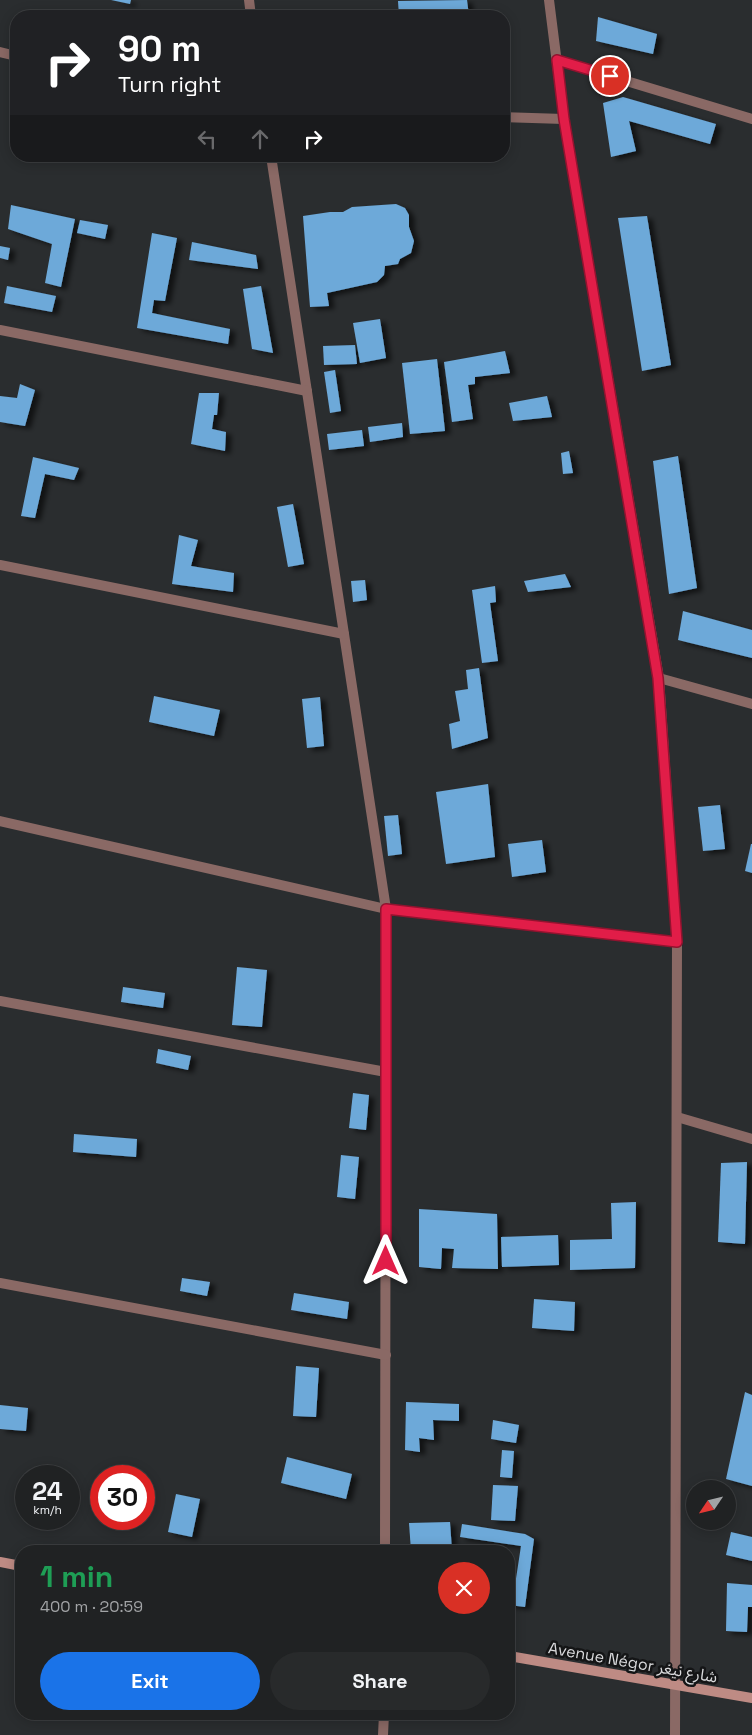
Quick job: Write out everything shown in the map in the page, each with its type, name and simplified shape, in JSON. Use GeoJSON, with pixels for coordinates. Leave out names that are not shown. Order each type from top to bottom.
{"type":"FeatureCollection","features":[{"type":"Feature","properties":{"kind":"main road"},"geometry":{"type":"LineString","coordinates":[[0,1562],[15,1565]]}},
{"type":"Feature","properties":{"kind":"main road","name":"Avenue Négor شارع نيغر"},"geometry":{"type":"LineString","coordinates":[[515,1657],[752,1698]]}},
{"type":"Feature","properties":{"kind":"street"},"geometry":{"type":"LineString","coordinates":[[549,0],[564,119],[658,678],[677,942],[675,1735]]}},
{"type":"Feature","properties":{"kind":"street"},"geometry":{"type":"LineString","coordinates":[[557,60],[752,119]]}},
{"type":"Feature","properties":{"kind":"street"},"geometry":{"type":"LineString","coordinates":[[510,116],[564,119]]}},
{"type":"Feature","properties":{"kind":"street"},"geometry":{"type":"LineString","coordinates":[[272,162],[386,909],[386,1545]]}},
{"type":"Feature","properties":{"kind":"street"},"geometry":{"type":"LineString","coordinates":[[0,330],[307,391]]}},
{"type":"Feature","properties":{"kind":"street"},"geometry":{"type":"LineString","coordinates":[[0,565],[344,634]]}},
{"type":"Feature","properties":{"kind":"street"},"geometry":{"type":"LineString","coordinates":[[658,678],[752,704]]}},
{"type":"Feature","properties":{"kind":"street"},"geometry":{"type":"LineString","coordinates":[[0,821],[386,909],[677,942]]}},
{"type":"Feature","properties":{"kind":"street"},"geometry":{"type":"LineString","coordinates":[[0,1001],[386,1072]]}},
{"type":"Feature","properties":{"kind":"street"},"geometry":{"type":"LineString","coordinates":[[677,1117],[752,1139]]}},
{"type":"Feature","properties":{"kind":"street"},"geometry":{"type":"LineString","coordinates":[[0,1283],[386,1355]]}},
{"type":"Feature","properties":{"kind":"street"},"geometry":{"type":"LineString","coordinates":[[383,1735],[384,1720]]}},
{"type":"Feature","properties":{"kind":"building"},"geometry":{"type":"Polygon","coordinates":[[[111,0],[131,0],[130,4],[111,0]]]}},
{"type":"Feature","properties":{"kind":"building"},"geometry":{"type":"Polygon","coordinates":[[[467,0],[468,10],[399,10],[398,1],[467,0]]]}},
{"type":"Feature","properties":{"kind":"building"},"geometry":{"type":"Polygon","coordinates":[[[598,17],[657,34],[653,54],[596,41],[598,17]]]}},
{"type":"Feature","properties":{"kind":"building"},"geometry":{"type":"Polygon","coordinates":[[[623,97],[716,124],[710,144],[629,121],[636,151],[611,157],[603,103],[623,97]]]}},
{"type":"Feature","properties":{"kind":"building"},"geometry":{"type":"Polygon","coordinates":[[[396,204],[405,208],[409,215],[409,227],[414,241],[411,253],[400,259],[398,264],[385,266],[384,275],[377,282],[327,293],[329,306],[310,307],[303,216],[343,212],[352,207],[396,204]]]}},
{"type":"Feature","properties":{"kind":"building"},"geometry":{"type":"Polygon","coordinates":[[[11,205],[75,219],[61,287],[45,283],[52,244],[8,229],[11,205]]]}},
{"type":"Feature","properties":{"kind":"building"},"geometry":{"type":"Polygon","coordinates":[[[647,216],[671,365],[642,371],[618,218],[647,216]]]}},
{"type":"Feature","properties":{"kind":"building"},"geometry":{"type":"Polygon","coordinates":[[[80,220],[108,225],[105,239],[77,233],[80,220]]]}},
{"type":"Feature","properties":{"kind":"building"},"geometry":{"type":"Polygon","coordinates":[[[152,233],[177,238],[165,301],[154,300],[152,313],[230,329],[228,344],[137,328],[152,233]]]}},
{"type":"Feature","properties":{"kind":"building"},"geometry":{"type":"Polygon","coordinates":[[[192,242],[256,255],[258,269],[189,260],[192,242]]]}},
{"type":"Feature","properties":{"kind":"building"},"geometry":{"type":"Polygon","coordinates":[[[0,246],[10,248],[8,260],[0,258],[0,246]]]}},
{"type":"Feature","properties":{"kind":"building"},"geometry":{"type":"Polygon","coordinates":[[[7,286],[56,296],[52,312],[4,303],[7,286]]]}},
{"type":"Feature","properties":{"kind":"building"},"geometry":{"type":"Polygon","coordinates":[[[261,286],[273,353],[252,349],[243,289],[261,286]]]}},
{"type":"Feature","properties":{"kind":"building"},"geometry":{"type":"Polygon","coordinates":[[[380,319],[386,358],[360,363],[353,323],[380,319]]]}},
{"type":"Feature","properties":{"kind":"building"},"geometry":{"type":"Polygon","coordinates":[[[355,345],[357,364],[324,365],[323,346],[355,345]]]}},
{"type":"Feature","properties":{"kind":"building"},"geometry":{"type":"Polygon","coordinates":[[[505,351],[510,373],[475,377],[475,384],[468,385],[473,419],[452,422],[444,362],[505,351]]]}},
{"type":"Feature","properties":{"kind":"building"},"geometry":{"type":"Polygon","coordinates":[[[437,359],[445,431],[410,434],[402,363],[437,359]]]}},
{"type":"Feature","properties":{"kind":"building"},"geometry":{"type":"Polygon","coordinates":[[[335,370],[341,411],[330,413],[324,372],[335,370]]]}},
{"type":"Feature","properties":{"kind":"building"},"geometry":{"type":"Polygon","coordinates":[[[20,384],[35,390],[25,426],[0,422],[0,396],[17,398],[20,384]]]}},
{"type":"Feature","properties":{"kind":"building"},"geometry":{"type":"Polygon","coordinates":[[[199,393],[219,393],[217,415],[214,415],[212,429],[226,432],[225,451],[191,444],[199,393]]]}},
{"type":"Feature","properties":{"kind":"building"},"geometry":{"type":"Polygon","coordinates":[[[547,396],[552,417],[513,421],[509,403],[547,396]]]}},
{"type":"Feature","properties":{"kind":"building"},"geometry":{"type":"Polygon","coordinates":[[[402,423],[403,437],[370,442],[368,427],[402,423]]]}},
{"type":"Feature","properties":{"kind":"building"},"geometry":{"type":"Polygon","coordinates":[[[362,430],[364,446],[329,450],[327,434],[362,430]]]}},
{"type":"Feature","properties":{"kind":"building"},"geometry":{"type":"Polygon","coordinates":[[[569,451],[573,473],[563,474],[561,453],[569,451]]]}},
{"type":"Feature","properties":{"kind":"building"},"geometry":{"type":"Polygon","coordinates":[[[678,456],[697,588],[669,594],[653,461],[678,456]]]}},
{"type":"Feature","properties":{"kind":"building"},"geometry":{"type":"Polygon","coordinates":[[[33,457],[79,468],[74,480],[45,474],[35,518],[21,516],[33,457]]]}},
{"type":"Feature","properties":{"kind":"building"},"geometry":{"type":"Polygon","coordinates":[[[293,504],[304,564],[288,567],[277,507],[293,504]]]}},
{"type":"Feature","properties":{"kind":"building"},"geometry":{"type":"Polygon","coordinates":[[[179,535],[198,540],[191,566],[234,573],[233,592],[172,584],[179,535]]]}},
{"type":"Feature","properties":{"kind":"building"},"geometry":{"type":"Polygon","coordinates":[[[565,574],[571,587],[528,592],[524,581],[565,574]]]}},
{"type":"Feature","properties":{"kind":"building"},"geometry":{"type":"Polygon","coordinates":[[[365,580],[367,600],[353,602],[351,581],[365,580]]]}},
{"type":"Feature","properties":{"kind":"building"},"geometry":{"type":"Polygon","coordinates":[[[495,586],[496,602],[490,603],[498,661],[482,663],[472,590],[495,586]]]}},
{"type":"Feature","properties":{"kind":"building"},"geometry":{"type":"Polygon","coordinates":[[[683,611],[752,630],[752,658],[678,640],[683,611]]]}},
{"type":"Feature","properties":{"kind":"building"},"geometry":{"type":"Polygon","coordinates":[[[479,668],[488,738],[452,749],[449,724],[460,721],[455,691],[468,689],[466,670],[479,668]]]}},
{"type":"Feature","properties":{"kind":"building"},"geometry":{"type":"Polygon","coordinates":[[[154,696],[220,710],[214,736],[149,722],[154,696]]]}},
{"type":"Feature","properties":{"kind":"building"},"geometry":{"type":"Polygon","coordinates":[[[320,697],[324,746],[307,748],[302,699],[320,697]]]}},
{"type":"Feature","properties":{"kind":"building"},"geometry":{"type":"Polygon","coordinates":[[[488,784],[495,857],[446,864],[436,792],[488,784]]]}},
{"type":"Feature","properties":{"kind":"building"},"geometry":{"type":"Polygon","coordinates":[[[720,805],[725,849],[703,851],[698,807],[720,805]]]}},
{"type":"Feature","properties":{"kind":"building"},"geometry":{"type":"Polygon","coordinates":[[[398,815],[402,854],[388,856],[384,816],[398,815]]]}},
{"type":"Feature","properties":{"kind":"building"},"geometry":{"type":"Polygon","coordinates":[[[542,840],[546,872],[512,877],[508,844],[542,840]]]}},
{"type":"Feature","properties":{"kind":"building"},"geometry":{"type":"Polygon","coordinates":[[[752,844],[752,873],[745,871],[752,844]]]}},
{"type":"Feature","properties":{"kind":"building"},"geometry":{"type":"Polygon","coordinates":[[[237,967],[267,970],[262,1027],[232,1025],[237,967]]]}},
{"type":"Feature","properties":{"kind":"building"},"geometry":{"type":"Polygon","coordinates":[[[123,987],[165,993],[163,1008],[121,1002],[123,987]]]}},
{"type":"Feature","properties":{"kind":"building"},"geometry":{"type":"Polygon","coordinates":[[[158,1049],[191,1056],[188,1070],[156,1063],[158,1049]]]}},
{"type":"Feature","properties":{"kind":"building"},"geometry":{"type":"Polygon","coordinates":[[[353,1093],[369,1095],[366,1130],[349,1128],[353,1093]]]}},
{"type":"Feature","properties":{"kind":"building"},"geometry":{"type":"Polygon","coordinates":[[[74,1134],[137,1139],[136,1157],[73,1152],[74,1134]]]}},
{"type":"Feature","properties":{"kind":"building"},"geometry":{"type":"Polygon","coordinates":[[[341,1155],[359,1157],[355,1199],[337,1197],[341,1155]]]}},
{"type":"Feature","properties":{"kind":"building"},"geometry":{"type":"Polygon","coordinates":[[[747,1162],[745,1244],[718,1242],[721,1163],[747,1162]]]}},
{"type":"Feature","properties":{"kind":"building"},"geometry":{"type":"Polygon","coordinates":[[[636,1202],[635,1268],[570,1270],[570,1240],[612,1239],[611,1203],[636,1202]]]}},
{"type":"Feature","properties":{"kind":"building"},"geometry":{"type":"Polygon","coordinates":[[[419,1209],[497,1214],[498,1269],[452,1268],[454,1249],[442,1248],[441,1269],[419,1267],[419,1209]]]}},
{"type":"Feature","properties":{"kind":"building"},"geometry":{"type":"Polygon","coordinates":[[[558,1235],[559,1265],[502,1267],[501,1237],[558,1235]]]}},
{"type":"Feature","properties":{"kind":"building"},"geometry":{"type":"Polygon","coordinates":[[[182,1278],[210,1282],[207,1296],[180,1291],[182,1278]]]}},
{"type":"Feature","properties":{"kind":"building"},"geometry":{"type":"Polygon","coordinates":[[[294,1293],[349,1302],[347,1319],[291,1310],[294,1293]]]}},
{"type":"Feature","properties":{"kind":"building"},"geometry":{"type":"Polygon","coordinates":[[[534,1299],[575,1302],[574,1331],[532,1328],[534,1299]]]}},
{"type":"Feature","properties":{"kind":"building"},"geometry":{"type":"Polygon","coordinates":[[[296,1366],[319,1368],[316,1417],[293,1416],[296,1366]]]}},
{"type":"Feature","properties":{"kind":"building"},"geometry":{"type":"Polygon","coordinates":[[[745,1392],[752,1395],[752,1486],[736,1482],[736,1480],[726,1479],[745,1392]]]}},
{"type":"Feature","properties":{"kind":"building"},"geometry":{"type":"Polygon","coordinates":[[[406,1402],[459,1404],[459,1421],[433,1420],[434,1440],[419,1438],[420,1452],[405,1450],[406,1402]]]}},
{"type":"Feature","properties":{"kind":"building"},"geometry":{"type":"Polygon","coordinates":[[[0,1405],[28,1408],[26,1431],[0,1429],[0,1405]]]}},
{"type":"Feature","properties":{"kind":"building"},"geometry":{"type":"Polygon","coordinates":[[[493,1420],[519,1425],[516,1443],[491,1439],[493,1420]]]}},
{"type":"Feature","properties":{"kind":"building"},"geometry":{"type":"Polygon","coordinates":[[[502,1450],[514,1451],[512,1478],[500,1477],[502,1450]]]}},
{"type":"Feature","properties":{"kind":"building"},"geometry":{"type":"Polygon","coordinates":[[[287,1457],[352,1474],[346,1499],[281,1483],[287,1457]]]}},
{"type":"Feature","properties":{"kind":"building"},"geometry":{"type":"Polygon","coordinates":[[[493,1485],[518,1486],[515,1521],[491,1520],[493,1485]]]}},
{"type":"Feature","properties":{"kind":"building"},"geometry":{"type":"Polygon","coordinates":[[[176,1494],[200,1499],[192,1537],[168,1532],[176,1494]]]}},
{"type":"Feature","properties":{"kind":"building"},"geometry":{"type":"Polygon","coordinates":[[[450,1522],[452,1545],[411,1545],[409,1523],[450,1522]]]}},
{"type":"Feature","properties":{"kind":"building"},"geometry":{"type":"Polygon","coordinates":[[[462,1524],[525,1534],[534,1539],[525,1607],[515,1606],[515,1585],[521,1546],[460,1537],[462,1524]]]}},
{"type":"Feature","properties":{"kind":"building"},"geometry":{"type":"Polygon","coordinates":[[[731,1532],[752,1537],[752,1561],[726,1555],[731,1532]]]}},
{"type":"Feature","properties":{"kind":"building"},"geometry":{"type":"Polygon","coordinates":[[[727,1583],[752,1585],[752,1607],[748,1607],[747,1632],[726,1631],[727,1583]]]}},
{"type":"Feature","properties":{"kind":"route"},"geometry":{"type":"LineString","coordinates":[[386,1261],[386,909],[677,942],[658,678],[564,119],[557,60],[610,76]]}}]}
